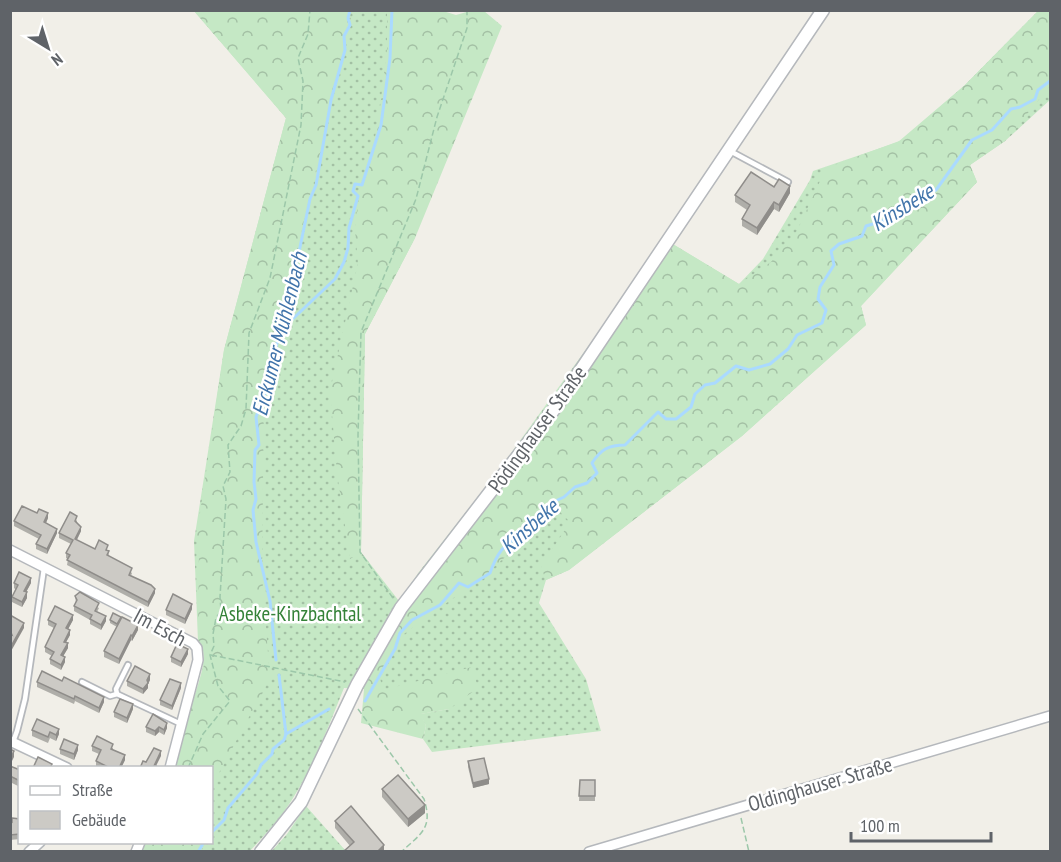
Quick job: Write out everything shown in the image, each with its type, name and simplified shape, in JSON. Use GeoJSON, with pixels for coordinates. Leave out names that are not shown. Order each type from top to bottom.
{"type":"FeatureCollection","features":[{"type":"Feature","properties":{"kind":"street","name":"Pödinghauser Straße"},"geometry":{"type":"LineString","coordinates":[[261,852],[301,802],[350,698],[401,608],[558,404],[824,10]]}},
{"type":"Feature","properties":{"kind":"street","name":"Im Esch"},"geometry":{"type":"LineString","coordinates":[[10,550],[193,643],[197,648],[198,660],[170,766]]}},
{"type":"Feature","properties":{"kind":"street","name":"Oldinghauser Straße"},"geometry":{"type":"LineString","coordinates":[[589,852],[1050,716]]}},
{"type":"Feature","properties":{"kind":"street"},"geometry":{"type":"LineString","coordinates":[[12,741],[63,766]]}},
{"type":"Feature","properties":{"kind":"lane"},"geometry":{"type":"LineString","coordinates":[[729,150],[788,182]]}},
{"type":"Feature","properties":{"kind":"lane"},"geometry":{"type":"LineString","coordinates":[[12,741],[17,731],[25,699],[44,567]]}},
{"type":"Feature","properties":{"kind":"lane"},"geometry":{"type":"LineString","coordinates":[[117,694],[116,689],[128,665]]}},
{"type":"Feature","properties":{"kind":"lane"},"geometry":{"type":"LineString","coordinates":[[82,682],[110,696],[117,694],[181,724]]}},
{"type":"Feature","properties":{"kind":"path"},"geometry":{"type":"LineString","coordinates":[[189,766],[203,735],[230,701],[218,686],[210,655],[214,646],[213,634],[216,618],[221,611],[226,500],[224,486],[230,472],[228,445],[241,426],[246,409],[249,333],[270,278],[301,125],[303,81],[298,58],[308,34],[310,10]]}},
{"type":"Feature","properties":{"kind":"path"},"geometry":{"type":"LineString","coordinates":[[401,608],[360,552],[358,435],[362,332],[416,199],[437,117],[467,28],[467,10]]}},
{"type":"Feature","properties":{"kind":"path"},"geometry":{"type":"LineString","coordinates":[[210,655],[357,685]]}},
{"type":"Feature","properties":{"kind":"path"},"geometry":{"type":"LineString","coordinates":[[350,698],[424,799],[429,816],[422,834],[401,852]]}},
{"type":"Feature","properties":{"kind":"path"},"geometry":{"type":"LineString","coordinates":[[736,808],[743,822],[749,852]]}},
{"type":"Feature","properties":{"kind":"green space","name":"Asbeke-Kinzbachtal"},"geometry":{"type":"Polygon","coordinates":[[[439,10],[415,238],[365,334],[361,552],[399,601],[501,467],[647,265],[671,243],[739,284],[763,259],[810,180],[813,171],[898,142],[965,85],[1038,11],[1050,11],[1050,100],[1005,141],[970,165],[977,182],[861,306],[866,325],[742,436],[569,570],[546,580],[539,603],[586,679],[601,731],[432,752],[423,739],[426,726],[420,714],[449,709],[422,688],[383,690],[344,688],[302,784],[283,813],[250,851],[140,852],[144,844],[213,844],[213,766],[211,766],[186,721],[200,679],[204,657],[198,642],[194,541],[224,350],[286,118],[194,11],[439,10]]]}},
{"type":"Feature","properties":{"kind":"green space"},"geometry":{"type":"Polygon","coordinates":[[[194,11],[350,11],[351,23],[264,389],[262,578],[270,678],[213,784],[213,766],[174,766],[205,662],[204,648],[198,642],[199,546],[196,540],[224,350],[286,118],[194,11]]]}},
{"type":"Feature","properties":{"kind":"green space"},"geometry":{"type":"Polygon","coordinates":[[[387,11],[443,11],[456,15],[470,11],[484,11],[502,26],[415,238],[365,334],[361,552],[350,559],[337,473],[330,391],[358,263],[356,215],[378,124],[387,49],[387,11]]]}},
{"type":"Feature","properties":{"kind":"green space"},"geometry":{"type":"Polygon","coordinates":[[[1038,11],[1050,11],[1050,86],[1005,141],[970,165],[977,182],[861,306],[866,325],[742,436],[569,570],[546,580],[541,567],[570,522],[558,510],[485,575],[404,634],[380,678],[383,690],[472,667],[478,688],[449,709],[421,714],[426,726],[423,739],[361,723],[365,678],[423,584],[671,243],[739,284],[771,262],[797,231],[826,168],[902,140],[965,85],[1038,11]]]}},
{"type":"Feature","properties":{"kind":"green space"},"geometry":{"type":"Polygon","coordinates":[[[306,806],[345,850],[344,852],[271,852],[287,834],[306,806]]]}},
{"type":"Feature","properties":{"kind":"green space"},"geometry":{"type":"Polygon","coordinates":[[[143,844],[198,844],[204,851],[140,852],[143,844]]]}},
{"type":"Feature","properties":{"kind":"building"},"geometry":{"type":"Polygon","coordinates":[[[751,172],[774,187],[779,179],[790,186],[779,205],[774,202],[757,228],[742,219],[750,205],[735,195],[751,172]]]}},
{"type":"Feature","properties":{"kind":"building"},"geometry":{"type":"Polygon","coordinates":[[[22,506],[37,513],[39,509],[48,513],[44,522],[57,529],[47,549],[36,544],[41,535],[14,521],[22,506]]]}},
{"type":"Feature","properties":{"kind":"building"},"geometry":{"type":"Polygon","coordinates":[[[70,512],[77,516],[75,521],[81,527],[75,539],[95,549],[99,540],[108,545],[107,555],[132,568],[129,575],[155,589],[148,602],[67,560],[70,555],[66,553],[73,540],[59,533],[70,512]]]}},
{"type":"Feature","properties":{"kind":"building"},"geometry":{"type":"Polygon","coordinates":[[[19,572],[31,578],[24,591],[27,592],[22,602],[12,597],[18,585],[14,583],[19,572]]]}},
{"type":"Feature","properties":{"kind":"building"},"geometry":{"type":"Polygon","coordinates":[[[80,592],[99,603],[95,611],[106,616],[101,625],[90,619],[92,615],[74,606],[77,600],[75,596],[80,592]]]}},
{"type":"Feature","properties":{"kind":"building"},"geometry":{"type":"Polygon","coordinates":[[[173,594],[192,604],[185,619],[166,610],[173,594]]]}},
{"type":"Feature","properties":{"kind":"building"},"geometry":{"type":"Polygon","coordinates":[[[55,606],[73,615],[66,628],[70,630],[64,642],[68,643],[61,655],[65,657],[61,665],[50,659],[54,652],[45,647],[56,624],[48,620],[55,606]]]}},
{"type":"Feature","properties":{"kind":"building"},"geometry":{"type":"Polygon","coordinates":[[[113,613],[121,617],[117,624],[110,620],[113,613]]]}},
{"type":"Feature","properties":{"kind":"building"},"geometry":{"type":"Polygon","coordinates":[[[10,615],[24,623],[10,648],[10,634],[12,635],[10,615]]]}},
{"type":"Feature","properties":{"kind":"building"},"geometry":{"type":"Polygon","coordinates":[[[122,617],[138,625],[119,659],[104,651],[122,617]]]}},
{"type":"Feature","properties":{"kind":"building"},"geometry":{"type":"Polygon","coordinates":[[[177,644],[188,649],[181,662],[171,657],[177,644]]]}},
{"type":"Feature","properties":{"kind":"building"},"geometry":{"type":"Polygon","coordinates":[[[135,666],[150,674],[148,683],[143,689],[127,681],[135,666]]]}},
{"type":"Feature","properties":{"kind":"building"},"geometry":{"type":"Polygon","coordinates":[[[42,671],[62,681],[64,677],[104,697],[99,708],[37,682],[42,671]]]}},
{"type":"Feature","properties":{"kind":"building"},"geometry":{"type":"Polygon","coordinates":[[[170,679],[181,683],[172,706],[160,700],[170,679]]]}},
{"type":"Feature","properties":{"kind":"building"},"geometry":{"type":"Polygon","coordinates":[[[120,699],[133,704],[127,718],[114,712],[120,699]]]}},
{"type":"Feature","properties":{"kind":"building"},"geometry":{"type":"Polygon","coordinates":[[[153,714],[167,723],[164,730],[159,727],[155,731],[146,727],[153,714]]]}},
{"type":"Feature","properties":{"kind":"building"},"geometry":{"type":"Polygon","coordinates":[[[37,719],[59,729],[56,735],[50,732],[48,737],[32,730],[37,719]]]}},
{"type":"Feature","properties":{"kind":"building"},"geometry":{"type":"Polygon","coordinates":[[[97,736],[113,744],[111,749],[125,755],[120,766],[106,766],[96,761],[101,750],[92,746],[97,736]]]}},
{"type":"Feature","properties":{"kind":"building"},"geometry":{"type":"Polygon","coordinates":[[[64,739],[78,745],[74,754],[60,749],[64,739]]]}},
{"type":"Feature","properties":{"kind":"building"},"geometry":{"type":"Polygon","coordinates":[[[154,748],[161,751],[154,766],[141,766],[143,761],[146,762],[154,748]]]}},
{"type":"Feature","properties":{"kind":"building"},"geometry":{"type":"Polygon","coordinates":[[[38,757],[52,764],[51,766],[34,766],[38,757]]]}},
{"type":"Feature","properties":{"kind":"building"},"geometry":{"type":"Polygon","coordinates":[[[484,758],[489,779],[473,783],[468,761],[484,758]]]}},
{"type":"Feature","properties":{"kind":"building"},"geometry":{"type":"Polygon","coordinates":[[[10,766],[18,769],[18,780],[10,776],[10,766]]]}},
{"type":"Feature","properties":{"kind":"building"},"geometry":{"type":"Polygon","coordinates":[[[398,775],[425,805],[408,819],[382,789],[398,775]]]}},
{"type":"Feature","properties":{"kind":"building"},"geometry":{"type":"Polygon","coordinates":[[[580,780],[595,780],[595,796],[579,796],[580,780]]]}},
{"type":"Feature","properties":{"kind":"building"},"geometry":{"type":"Polygon","coordinates":[[[351,806],[384,845],[377,852],[343,852],[354,842],[335,821],[351,806]]]}},
{"type":"Feature","properties":{"kind":"building"},"geometry":{"type":"Polygon","coordinates":[[[12,818],[18,819],[18,834],[10,835],[10,821],[12,822],[12,818]]]}},
{"type":"Feature","properties":{"kind":"waterway","name":"Eickumer Mühlenbach"},"geometry":{"type":"LineString","coordinates":[[276,660],[270,601],[256,542],[253,510],[256,499],[255,450],[259,445],[256,417],[264,397],[310,199],[316,185],[331,100],[345,50],[344,36],[350,25],[348,18],[350,10]]}},
{"type":"Feature","properties":{"kind":"waterway"},"geometry":{"type":"LineString","coordinates":[[281,330],[335,279],[344,262],[348,248],[349,228],[358,196],[353,191],[355,184],[362,185],[381,125],[390,58],[392,10]]}},
{"type":"Feature","properties":{"kind":"waterway","name":"Kinsbeke"},"geometry":{"type":"LineString","coordinates":[[365,701],[395,649],[400,633],[412,620],[440,605],[459,583],[468,587],[490,573],[502,550],[510,542],[522,537],[547,505],[564,497],[575,487],[587,483],[597,473],[592,463],[602,451],[610,447],[625,445],[658,412],[666,419],[676,419],[691,407],[695,394],[705,385],[715,383],[736,366],[749,370],[770,364],[788,349],[797,335],[822,323],[826,310],[818,299],[820,287],[834,265],[831,251],[839,244],[862,236],[866,226],[883,221],[889,213],[906,208],[915,199],[936,190],[972,140],[992,130],[1011,109],[1035,99],[1038,90],[1050,81]]}},
{"type":"Feature","properties":{"kind":"waterway","name":"Eickumer Mühlenbach"},"geometry":{"type":"LineString","coordinates":[[279,675],[286,734]]}},
{"type":"Feature","properties":{"kind":"waterway","name":"Kinsbeke"},"geometry":{"type":"LineString","coordinates":[[213,831],[224,820],[228,808],[257,774],[261,765],[272,754],[273,749],[284,740],[286,734],[329,709]]}},
{"type":"Feature","properties":{"kind":"waterway","name":"Kinsbeke"},"geometry":{"type":"LineString","coordinates":[[198,852],[203,844]]}}]}
